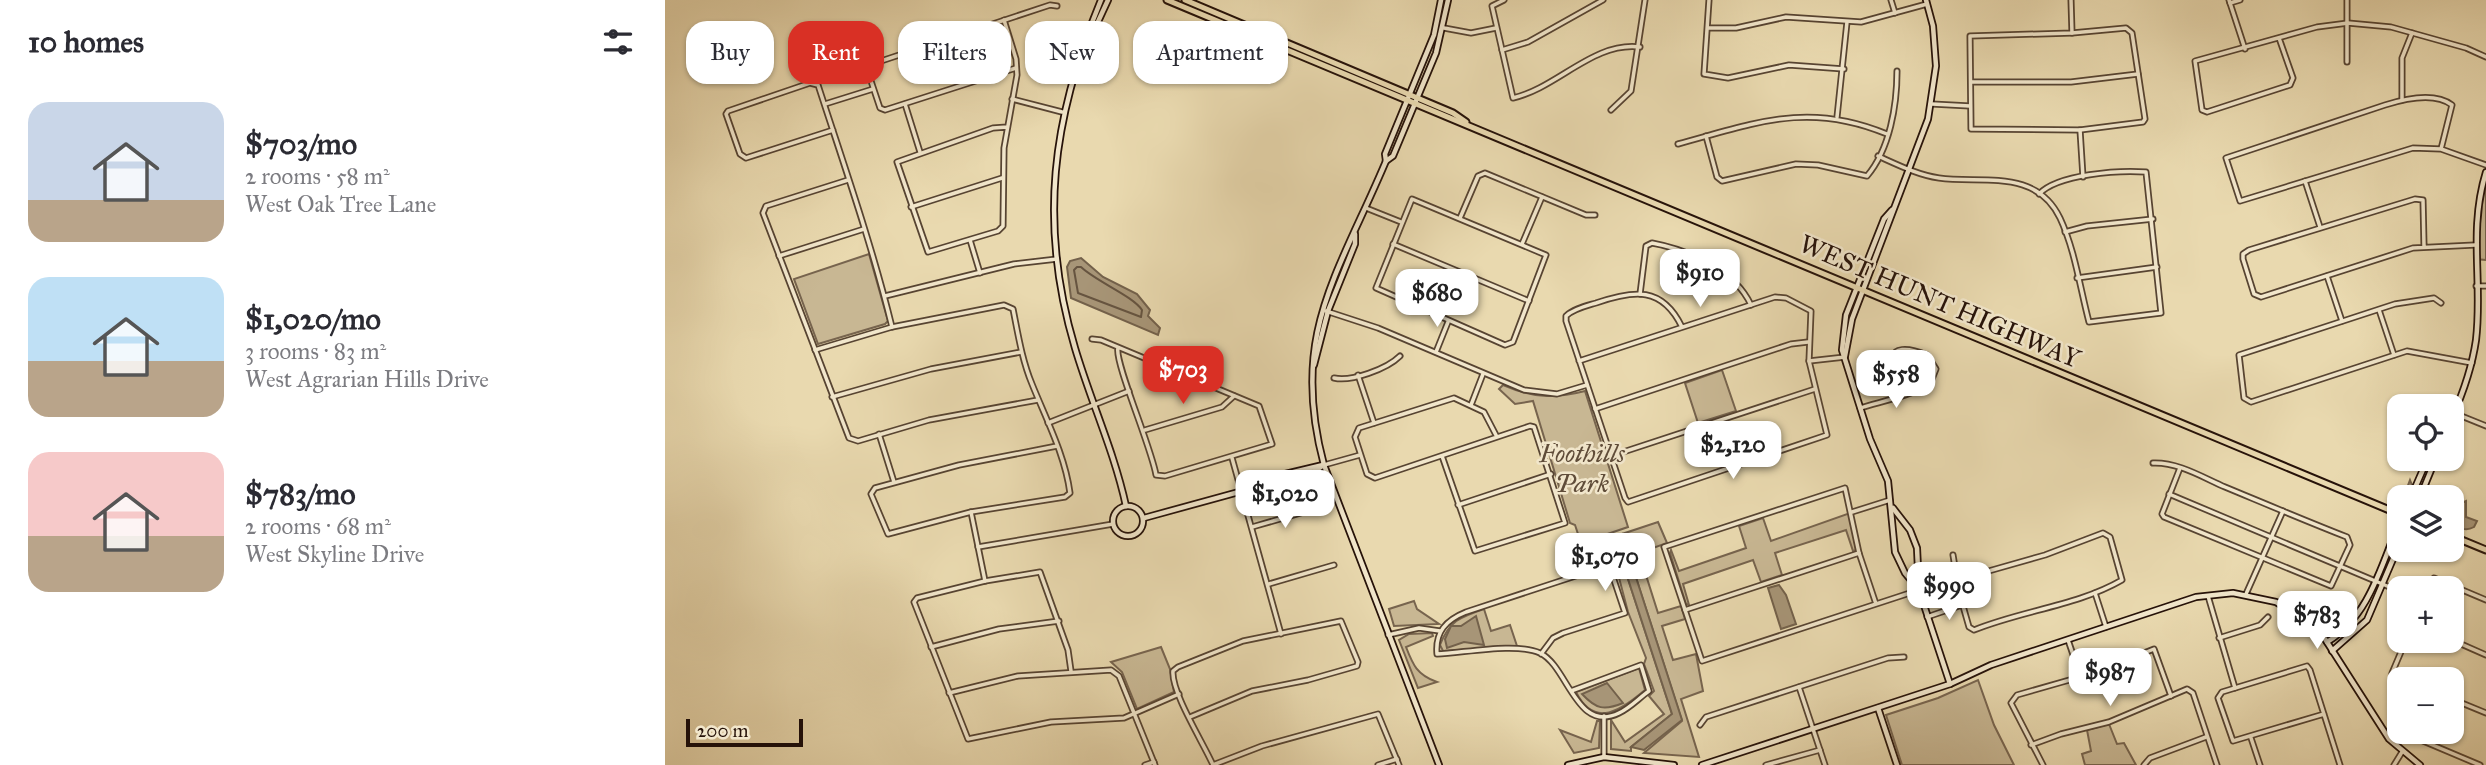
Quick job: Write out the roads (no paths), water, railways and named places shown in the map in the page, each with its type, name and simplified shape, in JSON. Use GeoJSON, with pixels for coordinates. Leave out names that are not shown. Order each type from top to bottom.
{"type":"FeatureCollection","features":[{"type":"Feature","properties":{"kind":"main road","name":"WEST HUNT HIGHWAY"},"geometry":{"type":"LineString","coordinates":[[1167,0],[1196,8],[1416,102],[1463,118],[1466,122],[2387,509]]}},
{"type":"Feature","properties":{"kind":"main road","name":"WEST HUNT HIGHWAY"},"geometry":{"type":"LineString","coordinates":[[1185,0],[1196,8]]}},
{"type":"Feature","properties":{"kind":"main road"},"geometry":{"type":"LineString","coordinates":[[2464,541],[2486,550]]}},
{"type":"Feature","properties":{"kind":"street"},"geometry":{"type":"LineString","coordinates":[[1092,21],[1101,0]]}},
{"type":"Feature","properties":{"kind":"street"},"geometry":{"type":"LineString","coordinates":[[1098,21],[1108,0]]}},
{"type":"Feature","properties":{"kind":"street"},"geometry":{"type":"LineString","coordinates":[[1386,161],[1385,154],[1437,26],[1441,0]]}},
{"type":"Feature","properties":{"kind":"street"},"geometry":{"type":"LineString","coordinates":[[1314,366],[1311,357],[1321,309],[1349,240],[1355,233],[1386,161],[1395,152],[1416,102],[1444,28],[1448,0]]}},
{"type":"Feature","properties":{"kind":"street"},"geometry":{"type":"LineString","coordinates":[[1504,0],[1492,6],[1513,98],[1540,89],[1606,51],[1627,46],[1640,47]]}},
{"type":"Feature","properties":{"kind":"street"},"geometry":{"type":"LineString","coordinates":[[1502,50],[1528,42],[1603,0]]}},
{"type":"Feature","properties":{"kind":"street"},"geometry":{"type":"LineString","coordinates":[[1611,110],[1631,91],[1640,47],[1645,0]]}},
{"type":"Feature","properties":{"kind":"street"},"geometry":{"type":"LineString","coordinates":[[1709,0],[1704,74],[1728,78],[1789,65],[1844,69]]}},
{"type":"Feature","properties":{"kind":"street"},"geometry":{"type":"LineString","coordinates":[[1891,0],[1895,13]]}},
{"type":"Feature","properties":{"kind":"street"},"geometry":{"type":"LineString","coordinates":[[2071,0],[2072,33]]}},
{"type":"Feature","properties":{"kind":"street"},"geometry":{"type":"LineString","coordinates":[[2239,0],[2230,1],[2245,49]]}},
{"type":"Feature","properties":{"kind":"street"},"geometry":{"type":"LineString","coordinates":[[2347,0],[2347,62]]}},
{"type":"Feature","properties":{"kind":"street"},"geometry":{"type":"LineString","coordinates":[[1708,28],[1736,28],[1786,17],[1861,22],[1927,2],[1936,66],[1932,104],[1923,137],[1892,210],[1891,222],[1852,319],[1845,357]]}},
{"type":"Feature","properties":{"kind":"street"},"geometry":{"type":"LineString","coordinates":[[1016,68],[882,110],[866,66],[1050,5],[1058,6]]}},
{"type":"Feature","properties":{"kind":"street"},"geometry":{"type":"LineString","coordinates":[[1004,20],[1016,68],[1002,178],[1002,229],[928,252],[897,162],[993,128],[1007,127]]}},
{"type":"Feature","properties":{"kind":"street"},"geometry":{"type":"LineString","coordinates":[[1837,118],[1847,22]]}},
{"type":"Feature","properties":{"kind":"street"},"geometry":{"type":"LineString","coordinates":[[2279,38],[2292,82],[2290,85],[2207,112],[2202,110],[2195,61],[2317,27],[2348,23],[2391,27],[2466,48],[2486,57]]}},
{"type":"Feature","properties":{"kind":"street"},"geometry":{"type":"LineString","coordinates":[[1444,28],[1471,33],[1497,28]]}},
{"type":"Feature","properties":{"kind":"street"},"geometry":{"type":"LineString","coordinates":[[2129,29],[2138,74],[2143,122],[2080,130],[1971,129],[1971,36],[2072,33],[2129,29]]}},
{"type":"Feature","properties":{"kind":"street"},"geometry":{"type":"LineString","coordinates":[[2402,100],[2402,58],[2412,33]]}},
{"type":"Feature","properties":{"kind":"street"},"geometry":{"type":"LineString","coordinates":[[1706,136],[1717,177],[1722,181],[1796,164],[1818,165],[1867,177],[1887,134],[1896,102],[1897,71]]}},
{"type":"Feature","properties":{"kind":"street"},"geometry":{"type":"LineString","coordinates":[[1971,82],[2071,82],[2138,74]]}},
{"type":"Feature","properties":{"kind":"street"},"geometry":{"type":"LineString","coordinates":[[833,130],[742,157],[726,114],[728,111],[814,83],[833,130],[885,296],[892,327]]}},
{"type":"Feature","properties":{"kind":"street"},"geometry":{"type":"LineString","coordinates":[[1071,84],[1062,112],[1053,177],[1058,258],[1069,327],[1113,451],[1126,506]]}},
{"type":"Feature","properties":{"kind":"street"},"geometry":{"type":"LineString","coordinates":[[824,104],[873,89]]}},
{"type":"Feature","properties":{"kind":"street"},"geometry":{"type":"LineString","coordinates":[[1012,99],[1062,112]]}},
{"type":"Feature","properties":{"kind":"street"},"geometry":{"type":"LineString","coordinates":[[2441,149],[2452,105],[2447,101],[2431,99],[2402,100],[2226,158],[2240,201],[2402,150],[2423,147],[2441,149],[2486,165]]}},
{"type":"Feature","properties":{"kind":"street"},"geometry":{"type":"LineString","coordinates":[[905,104],[920,152]]}},
{"type":"Feature","properties":{"kind":"street"},"geometry":{"type":"LineString","coordinates":[[1932,104],[1970,106]]}},
{"type":"Feature","properties":{"kind":"street"},"geometry":{"type":"LineString","coordinates":[[1678,144],[1775,118],[1837,118],[1887,134]]}},
{"type":"Feature","properties":{"kind":"street"},"geometry":{"type":"LineString","coordinates":[[2080,130],[2083,177]]}},
{"type":"Feature","properties":{"kind":"street"},"geometry":{"type":"LineString","coordinates":[[1392,138],[1395,152]]}},
{"type":"Feature","properties":{"kind":"street"},"geometry":{"type":"LineString","coordinates":[[1878,156],[1909,170],[1948,179],[2009,180],[2039,194],[2055,209],[2065,232],[2089,322],[2155,317],[2161,313],[2146,172],[2058,181],[2039,194]]}},
{"type":"Feature","properties":{"kind":"street"},"geometry":{"type":"LineString","coordinates":[[2461,394],[2472,363],[2477,325],[2476,215],[2486,172]]}},
{"type":"Feature","properties":{"kind":"street"},"geometry":{"type":"LineString","coordinates":[[1460,218],[1481,173],[1586,215],[1595,215]]}},
{"type":"Feature","properties":{"kind":"street"},"geometry":{"type":"LineString","coordinates":[[911,207],[1002,178]]}},
{"type":"Feature","properties":{"kind":"street"},"geometry":{"type":"LineString","coordinates":[[848,180],[767,206],[763,210],[849,438],[853,441],[929,420],[1038,400]]}},
{"type":"Feature","properties":{"kind":"street"},"geometry":{"type":"LineString","coordinates":[[2305,181],[2321,227]]}},
{"type":"Feature","properties":{"kind":"street"},"geometry":{"type":"LineString","coordinates":[[1522,244],[1542,197]]}},
{"type":"Feature","properties":{"kind":"street"},"geometry":{"type":"LineString","coordinates":[[1412,199],[1460,218],[1546,256],[1509,345],[1376,288],[1412,199]]}},
{"type":"Feature","properties":{"kind":"street"},"geometry":{"type":"LineString","coordinates":[[2424,246],[2423,200],[2402,201],[2243,254],[2256,297],[2424,246],[2475,245]]}},
{"type":"Feature","properties":{"kind":"street"},"geometry":{"type":"LineString","coordinates":[[1366,208],[1401,222]]}},
{"type":"Feature","properties":{"kind":"street"},"geometry":{"type":"LineString","coordinates":[[1892,210],[1884,219],[1860,277],[1842,331],[1845,357],[1860,408],[1886,474],[1893,508],[1891,526],[1895,552],[1903,569],[1919,590]]}},
{"type":"Feature","properties":{"kind":"street"},"geometry":{"type":"LineString","coordinates":[[2065,232],[2087,226],[2153,219]]}},
{"type":"Feature","properties":{"kind":"street"},"geometry":{"type":"LineString","coordinates":[[779,256],[864,229]]}},
{"type":"Feature","properties":{"kind":"street"},"geometry":{"type":"LineString","coordinates":[[1355,233],[1355,244],[1328,311],[1314,366],[1314,414],[1324,466],[1439,765]]}},
{"type":"Feature","properties":{"kind":"street"},"geometry":{"type":"LineString","coordinates":[[970,240],[980,273]]}},
{"type":"Feature","properties":{"kind":"street"},"geometry":{"type":"LineString","coordinates":[[1392,243],[1529,301]]}},
{"type":"Feature","properties":{"kind":"street"},"geometry":{"type":"LineString","coordinates":[[1640,294],[1649,244],[1662,245],[1727,273],[1741,286],[1751,305]]}},
{"type":"Feature","properties":{"kind":"street"},"geometry":{"type":"LineString","coordinates":[[885,296],[1058,258]]}},
{"type":"Feature","properties":{"kind":"street"},"geometry":{"type":"LineString","coordinates":[[2077,278],[2157,267]]}},
{"type":"Feature","properties":{"kind":"street"},"geometry":{"type":"LineString","coordinates":[[2327,275],[2342,321]]}},
{"type":"Feature","properties":{"kind":"street"},"geometry":{"type":"LineString","coordinates":[[2476,286],[2486,286]]}},
{"type":"Feature","properties":{"kind":"street"},"geometry":{"type":"LineString","coordinates":[[1579,361],[1780,296],[1804,304],[1811,310],[1809,361],[1828,431],[1824,438],[1629,502],[1595,409],[1579,361],[1566,316],[1613,297],[1640,294],[1668,305],[1682,327]]}},
{"type":"Feature","properties":{"kind":"street"},"geometry":{"type":"LineString","coordinates":[[2441,303],[2434,298],[2420,299],[2379,309],[2239,355],[2240,384],[2247,402],[2416,350],[2472,363]]}},
{"type":"Feature","properties":{"kind":"street"},"geometry":{"type":"LineString","coordinates":[[815,350],[892,327],[1009,304],[1013,309],[1022,352],[1038,400],[1048,423],[1056,446],[1069,485],[1067,496],[971,512],[888,534],[871,490],[959,464],[1056,446]]}},
{"type":"Feature","properties":{"kind":"street"},"geometry":{"type":"LineString","coordinates":[[1321,309],[1535,393],[1557,394],[1587,385]]}},
{"type":"Feature","properties":{"kind":"street"},"geometry":{"type":"LineString","coordinates":[[2379,309],[2394,355]]}},
{"type":"Feature","properties":{"kind":"street"},"geometry":{"type":"LineString","coordinates":[[1436,352],[1448,321]]}},
{"type":"Feature","properties":{"kind":"street"},"geometry":{"type":"LineString","coordinates":[[1092,339],[1118,348],[1259,406],[1272,444],[1160,477],[1156,475],[1145,430],[1116,356],[1118,348]]}},
{"type":"Feature","properties":{"kind":"street"},"geometry":{"type":"LineString","coordinates":[[1595,409],[1791,344],[1808,342]]}},
{"type":"Feature","properties":{"kind":"street"},"geometry":{"type":"LineString","coordinates":[[1860,408],[1895,397],[1930,384],[1935,369],[1927,355],[1912,349],[1900,349],[1889,358],[1887,369],[1895,397]]}},
{"type":"Feature","properties":{"kind":"street"},"geometry":{"type":"LineString","coordinates":[[832,397],[931,369],[1022,352]]}},
{"type":"Feature","properties":{"kind":"street"},"geometry":{"type":"LineString","coordinates":[[1333,378],[1342,380],[1358,375],[1394,363],[1400,356]]}},
{"type":"Feature","properties":{"kind":"street"},"geometry":{"type":"LineString","coordinates":[[1809,361],[1845,357]]}},
{"type":"Feature","properties":{"kind":"street"},"geometry":{"type":"LineString","coordinates":[[1471,405],[1484,373]]}},
{"type":"Feature","properties":{"kind":"street"},"geometry":{"type":"LineString","coordinates":[[1358,375],[1374,423]]}},
{"type":"Feature","properties":{"kind":"street"},"geometry":{"type":"LineString","coordinates":[[1611,456],[1815,389]]}},
{"type":"Feature","properties":{"kind":"street"},"geometry":{"type":"LineString","coordinates":[[1048,423],[1129,391]]}},
{"type":"Feature","properties":{"kind":"street"},"geometry":{"type":"LineString","coordinates":[[1145,430],[1222,407],[1234,396]]}},
{"type":"Feature","properties":{"kind":"street"},"geometry":{"type":"LineString","coordinates":[[1442,456],[1475,551],[1565,523],[1534,426],[1370,478],[1360,455],[1355,432],[1448,398],[1471,405],[1488,417],[1497,437]]}},
{"type":"Feature","properties":{"kind":"street"},"geometry":{"type":"LineString","coordinates":[[2464,419],[2486,426]]}},
{"type":"Feature","properties":{"kind":"street"},"geometry":{"type":"LineString","coordinates":[[879,434],[894,482]]}},
{"type":"Feature","properties":{"kind":"street"},"geometry":{"type":"LineString","coordinates":[[1144,518],[1270,481],[1315,471],[1360,455]]}},
{"type":"Feature","properties":{"kind":"street"},"geometry":{"type":"LineString","coordinates":[[1231,457],[1281,634]]}},
{"type":"Feature","properties":{"kind":"street"},"geometry":{"type":"LineString","coordinates":[[2153,463],[2167,463],[2180,468],[2349,540],[2340,566],[2328,587],[2164,516],[2162,514],[2180,468]]}},
{"type":"Feature","properties":{"kind":"street"},"geometry":{"type":"LineString","coordinates":[[1458,505],[1551,474]]}},
{"type":"Feature","properties":{"kind":"street"},"geometry":{"type":"LineString","coordinates":[[1876,604],[1859,553],[1845,488],[1664,547],[1702,662],[1919,590]]}},
{"type":"Feature","properties":{"kind":"street"},"geometry":{"type":"LineString","coordinates":[[2169,494],[2387,586]]}},
{"type":"Feature","properties":{"kind":"street"},"geometry":{"type":"LineString","coordinates":[[1852,512],[1891,500]]}},
{"type":"Feature","properties":{"kind":"street"},"geometry":{"type":"LineString","coordinates":[[1113,524],[1117,510],[1126,506],[1135,507],[1144,518]]}},
{"type":"Feature","properties":{"kind":"street"},"geometry":{"type":"LineString","coordinates":[[1893,508],[1910,530],[1917,548],[1919,590],[1950,684]]}},
{"type":"Feature","properties":{"kind":"street"},"geometry":{"type":"LineString","coordinates":[[1252,527],[1311,510]]}},
{"type":"Feature","properties":{"kind":"street"},"geometry":{"type":"LineString","coordinates":[[2246,594],[2283,511]]}},
{"type":"Feature","properties":{"kind":"street"},"geometry":{"type":"LineString","coordinates":[[971,512],[985,581]]}},
{"type":"Feature","properties":{"kind":"street"},"geometry":{"type":"LineString","coordinates":[[1113,524],[1122,535],[1131,536],[1142,528],[1144,518]]}},
{"type":"Feature","properties":{"kind":"street"},"geometry":{"type":"LineString","coordinates":[[978,547],[1113,524]]}},
{"type":"Feature","properties":{"kind":"street"},"geometry":{"type":"LineString","coordinates":[[1953,555],[1957,580],[1963,605],[1972,629],[2095,593],[2122,580],[2107,534],[1957,580]]}},
{"type":"Feature","properties":{"kind":"street"},"geometry":{"type":"LineString","coordinates":[[2327,642],[2341,634],[2358,616],[2387,552]]}},
{"type":"Feature","properties":{"kind":"street"},"geometry":{"type":"LineString","coordinates":[[1685,610],[1859,553]]}},
{"type":"Feature","properties":{"kind":"street"},"geometry":{"type":"LineString","coordinates":[[2332,651],[2363,626],[2392,562]]}},
{"type":"Feature","properties":{"kind":"street"},"geometry":{"type":"LineString","coordinates":[[1269,584],[1333,565]]}},
{"type":"Feature","properties":{"kind":"street"},"geometry":{"type":"LineString","coordinates":[[1541,654],[1553,638],[1625,613],[1609,565],[1466,612],[1451,618],[1440,631],[1437,654],[1515,649],[1541,654],[1557,666],[1571,691],[1581,706],[1592,714],[1616,715],[1649,691],[1640,665],[1571,691]]}},
{"type":"Feature","properties":{"kind":"street"},"geometry":{"type":"LineString","coordinates":[[1071,671],[1059,621],[1040,572],[985,581],[917,598],[914,603],[968,739],[1051,722],[1112,720],[1134,715],[1179,694]]}},
{"type":"Feature","properties":{"kind":"street"},"geometry":{"type":"LineString","coordinates":[[2464,591],[2486,600]]}},
{"type":"Feature","properties":{"kind":"street"},"geometry":{"type":"LineString","coordinates":[[2095,593],[2106,627]]}},
{"type":"Feature","properties":{"kind":"street"},"geometry":{"type":"LineString","coordinates":[[2207,594],[2235,688]]}},
{"type":"Feature","properties":{"kind":"street"},"geometry":{"type":"LineString","coordinates":[[1702,765],[1950,684],[1982,668],[2207,594],[2246,594],[2260,596],[2295,611],[2327,642],[2378,725],[2402,752],[2420,765]]}},
{"type":"Feature","properties":{"kind":"street"},"geometry":{"type":"LineString","coordinates":[[1927,617],[1963,605]]}},
{"type":"Feature","properties":{"kind":"street"},"geometry":{"type":"LineString","coordinates":[[2219,638],[2260,625],[2267,617]]}},
{"type":"Feature","properties":{"kind":"street"},"geometry":{"type":"LineString","coordinates":[[931,647],[999,629],[1059,621]]}},
{"type":"Feature","properties":{"kind":"street"},"geometry":{"type":"LineString","coordinates":[[1191,717],[1252,691],[1308,680],[1357,666],[1358,662],[1341,621],[1229,646],[1173,671],[1179,694],[1213,765],[1262,746],[1378,714],[1399,765]]}},
{"type":"Feature","properties":{"kind":"street"},"geometry":{"type":"LineString","coordinates":[[1388,635],[1419,628],[1440,631]]}},
{"type":"Feature","properties":{"kind":"street"},"geometry":{"type":"LineString","coordinates":[[2068,640],[2081,678]]}},
{"type":"Feature","properties":{"kind":"street"},"geometry":{"type":"LineString","coordinates":[[2464,645],[2486,655]]}},
{"type":"Feature","properties":{"kind":"street"},"geometry":{"type":"LineString","coordinates":[[2043,765],[2031,745],[2012,699],[2017,695],[2081,678],[2154,649],[2171,695]]}},
{"type":"Feature","properties":{"kind":"street"},"geometry":{"type":"LineString","coordinates":[[1700,725],[1706,717],[1888,658],[1903,657]]}},
{"type":"Feature","properties":{"kind":"street"},"geometry":{"type":"LineString","coordinates":[[2324,714],[2233,741],[2219,695],[2307,666],[2324,714],[2340,764],[2333,765]]}},
{"type":"Feature","properties":{"kind":"street"},"geometry":{"type":"LineString","coordinates":[[949,693],[1018,677],[1071,671],[1115,671],[1155,763],[1145,765]]}},
{"type":"Feature","properties":{"kind":"street"},"geometry":{"type":"LineString","coordinates":[[1799,687],[1825,765]]}},
{"type":"Feature","properties":{"kind":"street"},"geometry":{"type":"LineString","coordinates":[[2031,745],[2109,722],[2171,695],[2191,690],[2217,765]]}},
{"type":"Feature","properties":{"kind":"street"},"geometry":{"type":"LineString","coordinates":[[2464,704],[2486,713]]}},
{"type":"Feature","properties":{"kind":"street"},"geometry":{"type":"LineString","coordinates":[[1878,708],[1897,765]]}},
{"type":"Feature","properties":{"kind":"street"},"geometry":{"type":"LineString","coordinates":[[1604,716],[1604,757]]}},
{"type":"Feature","properties":{"kind":"street"},"geometry":{"type":"LineString","coordinates":[[2144,765],[2150,758],[2206,737]]}},
{"type":"Feature","properties":{"kind":"street"},"geometry":{"type":"LineString","coordinates":[[2251,737],[2260,765]]}},
{"type":"Feature","properties":{"kind":"street"},"geometry":{"type":"LineString","coordinates":[[2435,744],[2480,765]]}},
{"type":"Feature","properties":{"kind":"street"},"geometry":{"type":"LineString","coordinates":[[1766,765],[1820,750]]}},
{"type":"Feature","properties":{"kind":"street"},"geometry":{"type":"LineString","coordinates":[[2394,765],[2402,752]]}},
{"type":"Feature","properties":{"kind":"street"},"geometry":{"type":"LineString","coordinates":[[1567,765],[1604,757],[1675,765]]}},
{"type":"Feature","properties":{"kind":"street"},"geometry":{"type":"LineString","coordinates":[[1378,765],[1397,759]]}},
{"type":"Feature","properties":{"kind":"water"},"geometry":{"type":"Polygon","coordinates":[[[1081,258],[1103,277],[1137,294],[1150,310],[1148,316],[1160,328],[1158,335],[1071,298],[1067,267],[1070,261],[1081,258]]]}},
{"type":"Feature","properties":{"kind":"water"},"geometry":{"type":"Polygon","coordinates":[[[2466,501],[2466,517],[2477,521],[2474,527],[2468,529],[2464,529],[2466,501]]]}},
{"type":"Feature","properties":{"kind":"water"},"geometry":{"type":"Polygon","coordinates":[[[1622,534],[1682,720],[1644,750],[1631,747],[1672,714],[1614,536],[1622,534]]]}},
{"type":"Feature","properties":{"kind":"water"},"geometry":{"type":"Polygon","coordinates":[[[1779,585],[1786,595],[1796,624],[1781,629],[1768,588],[1779,585]]]}},
{"type":"Feature","properties":{"kind":"water"},"geometry":{"type":"Polygon","coordinates":[[[1476,616],[1484,645],[1464,642],[1447,648],[1445,639],[1451,626],[1461,626],[1476,616]]]}},
{"type":"Feature","properties":{"kind":"water"},"geometry":{"type":"Polygon","coordinates":[[[1607,683],[1623,703],[1601,707],[1582,694],[1607,683]]]}},
{"type":"Feature","properties":{"kind":"park label","name":"Foothills Park"},"geometry":{"type":"Point","coordinates":[1582,468]}}]}
